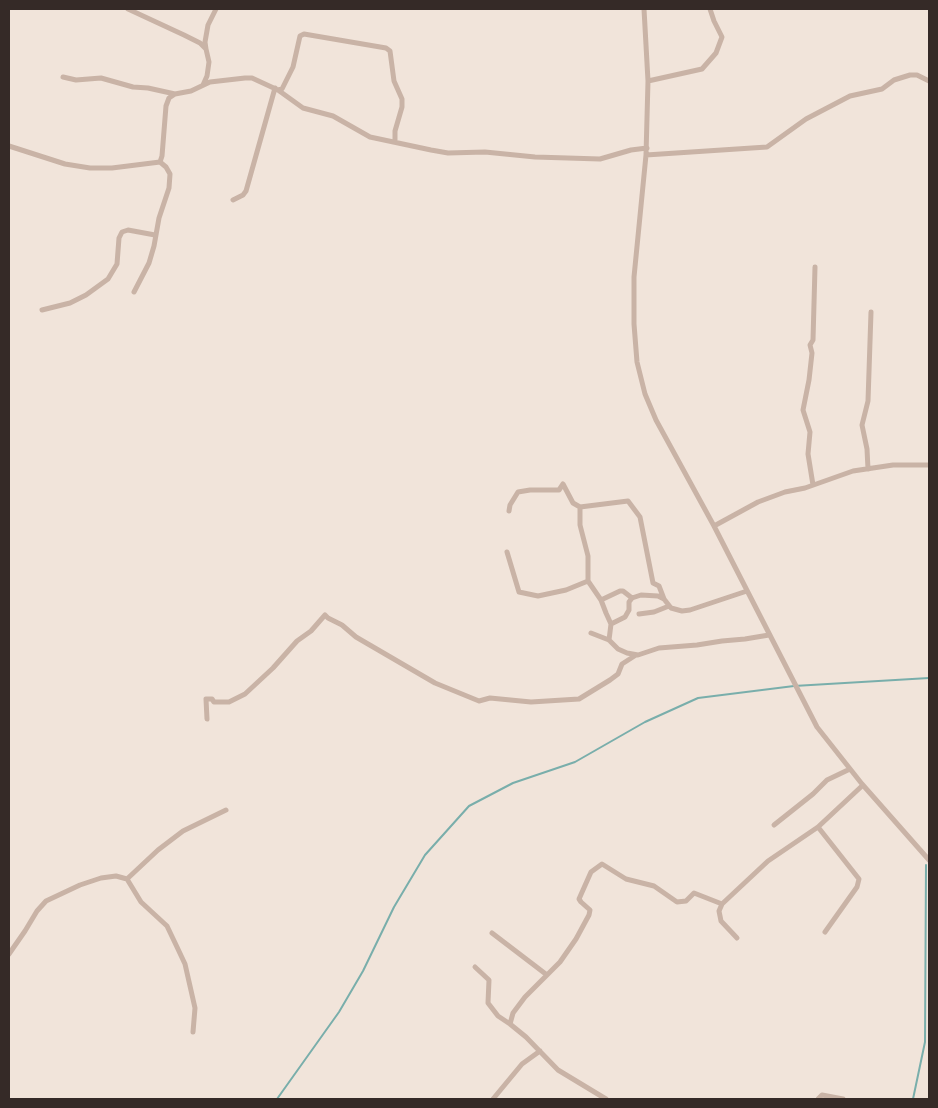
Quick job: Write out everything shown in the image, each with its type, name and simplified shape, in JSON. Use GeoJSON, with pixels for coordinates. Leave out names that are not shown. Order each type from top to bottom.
{"type":"FeatureCollection","features":[{"type":"Feature","properties":{"kind":"street"},"geometry":{"type":"LineString","coordinates":[[128,9],[200,43],[206,49]]}},
{"type":"Feature","properties":{"kind":"street"},"geometry":{"type":"LineString","coordinates":[[203,85],[210,62],[205,42],[208,25],[216,9]]}},
{"type":"Feature","properties":{"kind":"street"},"geometry":{"type":"LineString","coordinates":[[644,9],[648,81],[647,148],[634,277],[634,324],[637,362],[645,394],[656,420],[714,526],[816,727],[863,785],[929,860]]}},
{"type":"Feature","properties":{"kind":"street"},"geometry":{"type":"LineString","coordinates":[[648,81],[702,69],[716,53],[722,37],[710,9]]}},
{"type":"Feature","properties":{"kind":"street"},"geometry":{"type":"LineString","coordinates":[[276,89],[282,90],[293,67],[300,36],[304,34],[386,48],[390,51],[394,81],[402,99],[395,131],[395,142]]}},
{"type":"Feature","properties":{"kind":"street"},"geometry":{"type":"LineString","coordinates":[[646,155],[767,147],[806,119],[850,96],[882,90],[894,80],[910,74],[929,81]]}},
{"type":"Feature","properties":{"kind":"street"},"geometry":{"type":"LineString","coordinates":[[64,77],[76,80],[101,78],[133,87],[175,94]]}},
{"type":"Feature","properties":{"kind":"street"},"geometry":{"type":"LineString","coordinates":[[160,162],[166,106],[169,98],[175,94],[191,91],[210,82],[245,78],[252,78],[276,89],[303,108],[333,116],[370,137],[448,153],[485,152],[535,157],[600,159],[631,150],[647,148]]}},
{"type":"Feature","properties":{"kind":"street"},"geometry":{"type":"LineString","coordinates":[[233,200],[244,195],[246,191],[276,89]]}},
{"type":"Feature","properties":{"kind":"street"},"geometry":{"type":"LineString","coordinates":[[9,146],[65,164],[90,168],[112,168],[160,162]]}},
{"type":"Feature","properties":{"kind":"street"},"geometry":{"type":"LineString","coordinates":[[134,292],[149,263],[159,218],[169,188],[170,174],[160,162]]}},
{"type":"Feature","properties":{"kind":"street"},"geometry":{"type":"LineString","coordinates":[[42,310],[86,295],[108,279],[117,264],[119,238],[122,232],[128,230],[155,235]]}},
{"type":"Feature","properties":{"kind":"street"},"geometry":{"type":"LineString","coordinates":[[813,485],[808,454],[810,432],[803,410],[812,353],[810,345],[814,340],[815,267]]}},
{"type":"Feature","properties":{"kind":"street"},"geometry":{"type":"LineString","coordinates":[[868,469],[867,449],[862,425],[868,401],[871,312]]}},
{"type":"Feature","properties":{"kind":"street"},"geometry":{"type":"LineString","coordinates":[[714,526],[758,502],[853,471],[893,465],[929,465]]}},
{"type":"Feature","properties":{"kind":"street"},"geometry":{"type":"LineString","coordinates":[[509,511],[510,505],[518,492],[559,490],[563,484],[574,504],[580,507],[628,501],[640,516],[653,583],[659,586],[664,599],[674,610],[690,610],[747,591]]}},
{"type":"Feature","properties":{"kind":"street"},"geometry":{"type":"LineString","coordinates":[[580,507],[580,525],[588,556],[588,581],[601,600],[610,624],[609,640]]}},
{"type":"Feature","properties":{"kind":"street"},"geometry":{"type":"LineString","coordinates":[[506,552],[519,592],[538,596],[566,590],[588,581]]}},
{"type":"Feature","properties":{"kind":"street"},"geometry":{"type":"LineString","coordinates":[[601,600],[623,590],[632,598]]}},
{"type":"Feature","properties":{"kind":"street"},"geometry":{"type":"LineString","coordinates":[[610,624],[625,617],[632,598],[641,595],[658,596],[664,599]]}},
{"type":"Feature","properties":{"kind":"street"},"geometry":{"type":"LineString","coordinates":[[640,614],[654,612],[669,606]]}},
{"type":"Feature","properties":{"kind":"street"},"geometry":{"type":"LineString","coordinates":[[207,719],[206,699],[212,699],[214,702],[229,702],[245,694],[325,615],[342,625],[356,637],[435,683],[479,702],[490,698],[531,702],[579,699],[618,674],[622,664],[636,655],[659,648],[769,635]]}},
{"type":"Feature","properties":{"kind":"street"},"geometry":{"type":"LineString","coordinates":[[591,633],[609,640],[618,649],[627,654],[636,655]]}},
{"type":"Feature","properties":{"kind":"street"},"geometry":{"type":"LineString","coordinates":[[774,825],[813,794],[827,780],[850,769]]}},
{"type":"Feature","properties":{"kind":"street"},"geometry":{"type":"LineString","coordinates":[[737,938],[721,921],[719,911],[722,904],[768,861],[818,827],[863,785]]}},
{"type":"Feature","properties":{"kind":"street"},"geometry":{"type":"LineString","coordinates":[[127,879],[158,850],[183,831],[226,810]]}},
{"type":"Feature","properties":{"kind":"street"},"geometry":{"type":"LineString","coordinates":[[818,827],[858,879],[857,887],[825,932]]}},
{"type":"Feature","properties":{"kind":"street"},"geometry":{"type":"LineString","coordinates":[[510,1024],[513,1013],[525,997],[560,962],[590,915],[590,910],[579,899],[591,872],[602,864],[626,879],[654,886],[677,902],[686,901],[694,893],[722,904]]}},
{"type":"Feature","properties":{"kind":"street"},"geometry":{"type":"LineString","coordinates":[[9,954],[37,911],[46,901],[80,885],[101,878],[116,876],[127,879],[140,902],[167,926],[185,964],[194,1008],[193,1032]]}},
{"type":"Feature","properties":{"kind":"street"},"geometry":{"type":"LineString","coordinates":[[492,933],[547,975]]}},
{"type":"Feature","properties":{"kind":"street"},"geometry":{"type":"LineString","coordinates":[[475,967],[489,980],[488,1003],[492,1010],[540,1051],[558,1070],[606,1099]]}},
{"type":"Feature","properties":{"kind":"street"},"geometry":{"type":"LineString","coordinates":[[493,1099],[522,1064],[540,1051]]}},
{"type":"Feature","properties":{"kind":"street"},"geometry":{"type":"LineString","coordinates":[[818,1099],[822,1095],[843,1099]]}},
{"type":"Feature","properties":{"kind":"waterway"},"geometry":{"type":"LineString","coordinates":[[277,1099],[339,1012],[363,971],[394,907],[425,855],[469,806],[513,783],[575,762],[645,722],[698,698],[794,686],[929,678]]}},
{"type":"Feature","properties":{"kind":"waterway"},"geometry":{"type":"LineString","coordinates":[[913,1099],[925,1042],[926,865]]}}]}
